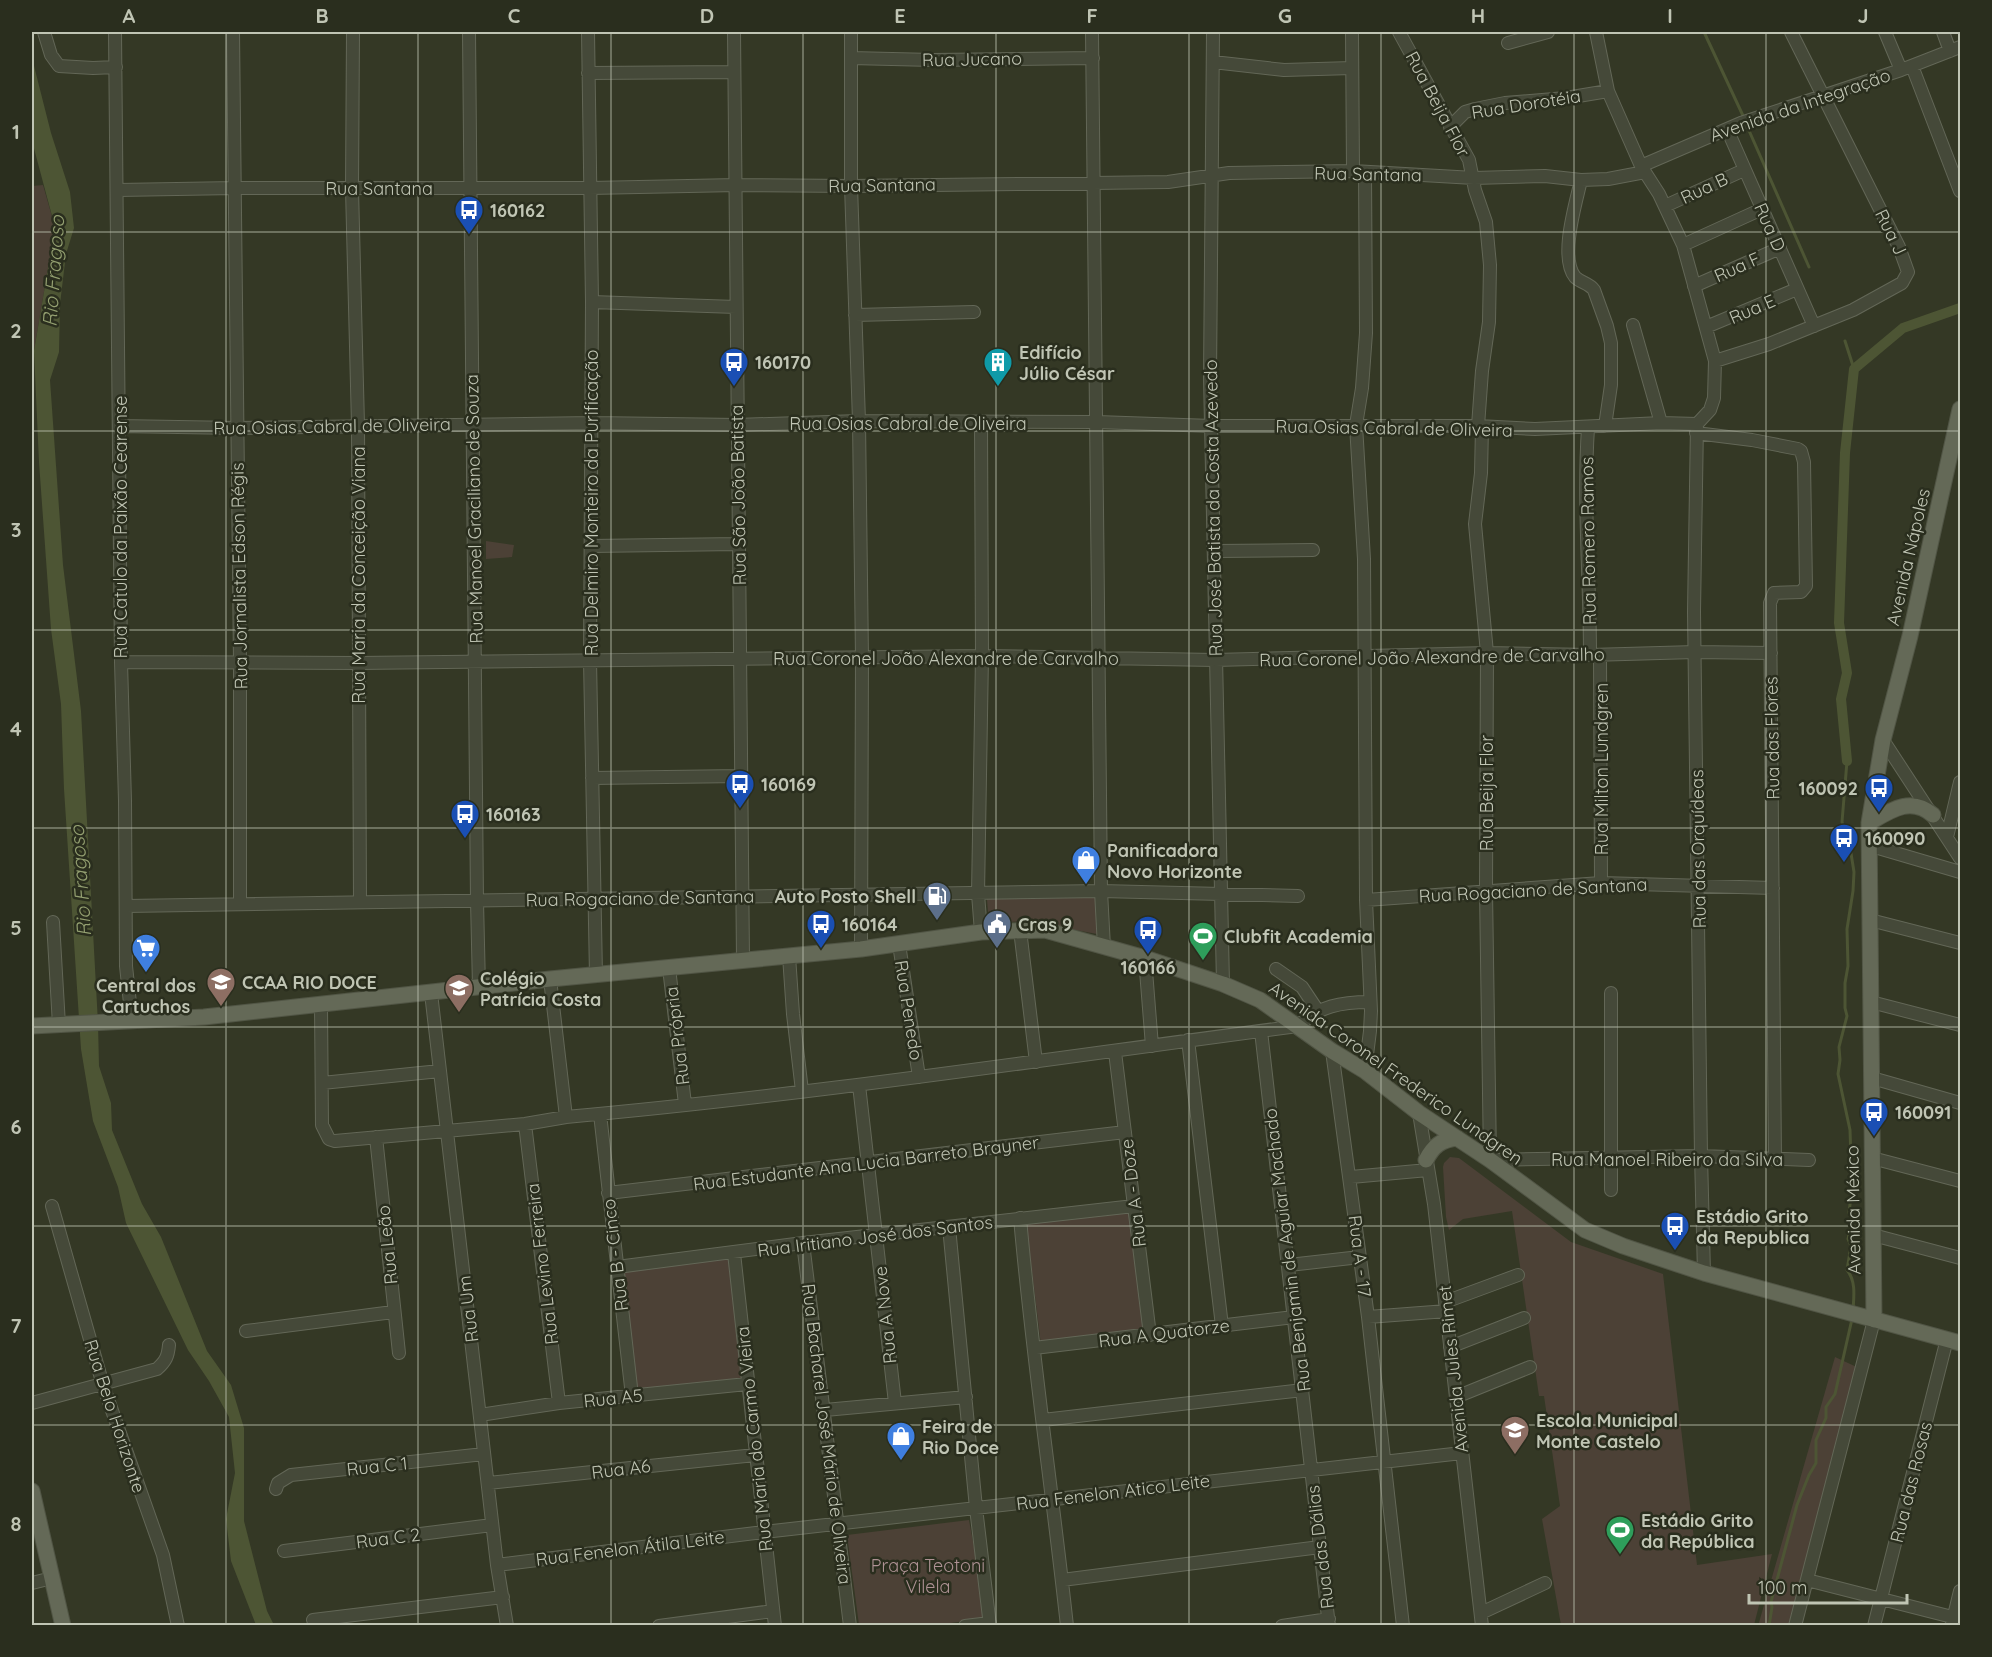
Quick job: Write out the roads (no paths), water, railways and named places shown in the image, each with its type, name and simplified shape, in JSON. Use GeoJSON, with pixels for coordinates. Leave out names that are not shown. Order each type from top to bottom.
{"type":"FeatureCollection","features":[{"type":"Feature","properties":{"kind":"main road","name":"Avenida Nápoles"},"geometry":{"type":"LineString","coordinates":[[1889,713],[1910,636],[1960,409]]}},
{"type":"Feature","properties":{"kind":"main road","name":"Avenida México"},"geometry":{"type":"LineString","coordinates":[[1868,1318],[1873,1235],[1868,845],[1869,823],[1889,713]]}},
{"type":"Feature","properties":{"kind":"main road"},"geometry":{"type":"LineString","coordinates":[[1869,823],[1889,811],[1906,806],[1924,807],[1933,815]]}},
{"type":"Feature","properties":{"kind":"main road","name":"Avenida Coronel Frederico Lundgren"},"geometry":{"type":"LineString","coordinates":[[32,1026],[132,1022],[321,1006],[550,979],[861,949],[981,932],[1045,930],[1145,958],[1223,984],[1260,1000],[1332,1051],[1365,1071],[1419,1113],[1490,1160],[1585,1230],[1623,1246],[1704,1273],[1954,1341]]}},
{"type":"Feature","properties":{"kind":"main road"},"geometry":{"type":"LineString","coordinates":[[1427,1165],[1430,1151],[1437,1143],[1457,1138]]}},
{"type":"Feature","properties":{"kind":"main road"},"geometry":{"type":"LineString","coordinates":[[32,1491],[63,1626]]}},
{"type":"Feature","properties":{"kind":"street"},"geometry":{"type":"LineString","coordinates":[[44,32],[51,55],[59,66],[116,67]]}},
{"type":"Feature","properties":{"kind":"street","name":"Rua Catulo da Paixão Cearense"},"geometry":{"type":"LineString","coordinates":[[115,32],[126,966],[132,1022]]}},
{"type":"Feature","properties":{"kind":"street","name":"Rua Jornalista Edson Régis"},"geometry":{"type":"LineString","coordinates":[[233,32],[240,662],[240,904]]}},
{"type":"Feature","properties":{"kind":"street","name":"Rua Maria da Conceição Viana"},"geometry":{"type":"LineString","coordinates":[[353,32],[352,189],[358,425],[360,902]]}},
{"type":"Feature","properties":{"kind":"street","name":"Rua Manoel Graciliano de Souza"},"geometry":{"type":"LineString","coordinates":[[469,32],[479,987]]}},
{"type":"Feature","properties":{"kind":"street","name":"Rua Delmiro Monteiro da Purificação"},"geometry":{"type":"LineString","coordinates":[[588,32],[593,423],[590,660],[596,975]]}},
{"type":"Feature","properties":{"kind":"street","name":"Rua São João Batista"},"geometry":{"type":"LineString","coordinates":[[734,32],[743,959]]}},
{"type":"Feature","properties":{"kind":"street"},"geometry":{"type":"LineString","coordinates":[[851,32],[851,186],[860,421],[861,949]]}},
{"type":"Feature","properties":{"kind":"street"},"geometry":{"type":"LineString","coordinates":[[1092,32],[1101,891],[1104,947]]}},
{"type":"Feature","properties":{"kind":"street","name":"Rua José Batista da Costa Azevedo"},"geometry":{"type":"LineString","coordinates":[[1213,32],[1210,326],[1223,984]]}},
{"type":"Feature","properties":{"kind":"street"},"geometry":{"type":"LineString","coordinates":[[1352,32],[1366,333],[1362,388],[1356,425],[1364,560],[1366,900],[1370,1002],[1370,1031],[1365,1071]]}},
{"type":"Feature","properties":{"kind":"street","name":"Rua Beija Flor"},"geometry":{"type":"LineString","coordinates":[[1399,32],[1469,160],[1475,189],[1486,222],[1490,294],[1489,322],[1482,371],[1481,473],[1475,524],[1487,653],[1486,891],[1490,1160]]}},
{"type":"Feature","properties":{"kind":"street"},"geometry":{"type":"LineString","coordinates":[[1508,43],[1548,32]]}},
{"type":"Feature","properties":{"kind":"street"},"geometry":{"type":"LineString","coordinates":[[1596,32],[1608,91],[1643,169],[1665,206],[1683,245],[1715,361],[1714,398],[1710,410],[1696,429]]}},
{"type":"Feature","properties":{"kind":"street","name":"Rua J"},"geometry":{"type":"LineString","coordinates":[[1715,361],[1758,348],[1853,310],[1889,292],[1902,283],[1908,272],[1899,247],[1791,32]]}},
{"type":"Feature","properties":{"kind":"street"},"geometry":{"type":"LineString","coordinates":[[1885,32],[1907,68],[1960,190]]}},
{"type":"Feature","properties":{"kind":"street"},"geometry":{"type":"LineString","coordinates":[[1942,32],[1955,49]]}},
{"type":"Feature","properties":{"kind":"street","name":"Avenida da Integração"},"geometry":{"type":"LineString","coordinates":[[1643,169],[1747,121],[1907,68],[1955,49]]}},
{"type":"Feature","properties":{"kind":"street","name":"Rua Jucano"},"geometry":{"type":"LineString","coordinates":[[851,58],[933,60],[1093,58]]}},
{"type":"Feature","properties":{"kind":"street"},"geometry":{"type":"LineString","coordinates":[[1214,62],[1284,70],[1352,68]]}},
{"type":"Feature","properties":{"kind":"street"},"geometry":{"type":"LineString","coordinates":[[588,73],[734,72]]}},
{"type":"Feature","properties":{"kind":"street","name":"Rua Dorotéia"},"geometry":{"type":"LineString","coordinates":[[1450,127],[1465,112],[1475,109],[1608,91]]}},
{"type":"Feature","properties":{"kind":"street","name":"Rua D"},"geometry":{"type":"LineString","coordinates":[[1727,129],[1814,326]]}},
{"type":"Feature","properties":{"kind":"street","name":"Rua Santana"},"geometry":{"type":"LineString","coordinates":[[118,190],[1168,182],[1229,173],[1359,172],[1474,178],[1545,176],[1581,180],[1608,178],[1643,169]]}},
{"type":"Feature","properties":{"kind":"street","name":"Rua B"},"geometry":{"type":"LineString","coordinates":[[1665,206],[1744,170]]}},
{"type":"Feature","properties":{"kind":"street"},"geometry":{"type":"LineString","coordinates":[[1581,180],[1573,215],[1569,257],[1576,278],[1594,290],[1607,326],[1612,366],[1605,426]]}},
{"type":"Feature","properties":{"kind":"street"},"geometry":{"type":"LineString","coordinates":[[1683,245],[1762,209]]}},
{"type":"Feature","properties":{"kind":"street","name":"Rua F"},"geometry":{"type":"LineString","coordinates":[[1694,286],[1780,248]]}},
{"type":"Feature","properties":{"kind":"street","name":"Rua E"},"geometry":{"type":"LineString","coordinates":[[1706,327],[1797,289]]}},
{"type":"Feature","properties":{"kind":"street"},"geometry":{"type":"LineString","coordinates":[[592,302],[736,307]]}},
{"type":"Feature","properties":{"kind":"street"},"geometry":{"type":"LineString","coordinates":[[855,315],[974,312]]}},
{"type":"Feature","properties":{"kind":"street"},"geometry":{"type":"LineString","coordinates":[[1633,325],[1661,423]]}},
{"type":"Feature","properties":{"kind":"street","name":"Rua Osias Cabral de Oliveira"},"geometry":{"type":"LineString","coordinates":[[119,426],[237,428],[593,423],[737,425],[860,421],[1097,422],[1212,426],[1480,426],[1535,429],[1661,423],[1696,429]]}},
{"type":"Feature","properties":{"kind":"street"},"geometry":{"type":"LineString","coordinates":[[981,422],[982,656],[978,894],[981,932]]}},
{"type":"Feature","properties":{"kind":"street","name":"Rua Romero Ramos"},"geometry":{"type":"LineString","coordinates":[[1588,428],[1586,474],[1595,655]]}},
{"type":"Feature","properties":{"kind":"street","name":"Rua das Orquídeas"},"geometry":{"type":"LineString","coordinates":[[1696,429],[1695,651],[1704,1273]]}},
{"type":"Feature","properties":{"kind":"street","name":"Rua das Flores"},"geometry":{"type":"LineString","coordinates":[[1696,429],[1787,446],[1798,449],[1802,455],[1806,586],[1800,592],[1778,592],[1772,597],[1775,1160]]}},
{"type":"Feature","properties":{"kind":"street"},"geometry":{"type":"LineString","coordinates":[[591,546],[738,544]]}},
{"type":"Feature","properties":{"kind":"street"},"geometry":{"type":"LineString","coordinates":[[1216,551],[1313,550]]}},
{"type":"Feature","properties":{"kind":"street","name":"Rua Coronel João Alexandre de Carvalho"},"geometry":{"type":"LineString","coordinates":[[121,662],[358,663],[982,656],[1215,660],[1487,653],[1595,655],[1695,651],[1771,653]]}},
{"type":"Feature","properties":{"kind":"street","name":"Rua Milton Lundgren"},"geometry":{"type":"LineString","coordinates":[[1595,655],[1601,883]]}},
{"type":"Feature","properties":{"kind":"street"},"geometry":{"type":"LineString","coordinates":[[1883,740],[1960,858]]}},
{"type":"Feature","properties":{"kind":"street"},"geometry":{"type":"LineString","coordinates":[[592,778],[741,776]]}},
{"type":"Feature","properties":{"kind":"street"},"geometry":{"type":"LineString","coordinates":[[1947,837],[1960,782]]}},
{"type":"Feature","properties":{"kind":"street"},"geometry":{"type":"LineString","coordinates":[[1868,845],[1960,873]]}},
{"type":"Feature","properties":{"kind":"street","name":"Rua Rogaciano de Santana"},"geometry":{"type":"LineString","coordinates":[[1366,900],[1601,883],[1773,888]]}},
{"type":"Feature","properties":{"kind":"street","name":"Rua Rogaciano de Santana"},"geometry":{"type":"LineString","coordinates":[[126,906],[1101,891],[1298,896]]}},
{"type":"Feature","properties":{"kind":"street"},"geometry":{"type":"LineString","coordinates":[[1870,920],[1960,943]]}},
{"type":"Feature","properties":{"kind":"street"},"geometry":{"type":"LineString","coordinates":[[53,922],[64,1025]]}},
{"type":"Feature","properties":{"kind":"street"},"geometry":{"type":"LineString","coordinates":[[1020,930],[1036,1062]]}},
{"type":"Feature","properties":{"kind":"street","name":"Rua Penedo"},"geometry":{"type":"LineString","coordinates":[[898,944],[919,1077]]}},
{"type":"Feature","properties":{"kind":"street"},"geometry":{"type":"LineString","coordinates":[[789,956],[802,1091]]}},
{"type":"Feature","properties":{"kind":"street"},"geometry":{"type":"LineString","coordinates":[[1145,958],[1152,1046]]}},
{"type":"Feature","properties":{"kind":"street","name":"Rua Própria"},"geometry":{"type":"LineString","coordinates":[[669,968],[685,1104]]}},
{"type":"Feature","properties":{"kind":"street"},"geometry":{"type":"LineString","coordinates":[[1276,969],[1302,987],[1318,1011]]}},
{"type":"Feature","properties":{"kind":"street"},"geometry":{"type":"LineString","coordinates":[[550,979],[566,1117]]}},
{"type":"Feature","properties":{"kind":"street","name":"Rua Um"},"geometry":{"type":"LineString","coordinates":[[431,993],[492,1525],[507,1626]]}},
{"type":"Feature","properties":{"kind":"street"},"geometry":{"type":"LineString","coordinates":[[1611,993],[1611,1190]]}},
{"type":"Feature","properties":{"kind":"street"},"geometry":{"type":"LineString","coordinates":[[321,1006],[322,1125],[329,1139],[335,1141],[525,1124],[566,1117],[859,1085],[1115,1052],[1298,1026],[1310,1015],[1327,1006],[1370,1002]]}},
{"type":"Feature","properties":{"kind":"street"},"geometry":{"type":"LineString","coordinates":[[1871,1002],[1960,1025]]}},
{"type":"Feature","properties":{"kind":"street","name":"Rua Benjamin de Aguiar Machado"},"geometry":{"type":"LineString","coordinates":[[1261,1031],[1311,1469]]}},
{"type":"Feature","properties":{"kind":"street"},"geometry":{"type":"LineString","coordinates":[[1188,1040],[1222,1326]]}},
{"type":"Feature","properties":{"kind":"street","name":"Rua A - 17"},"geometry":{"type":"LineString","coordinates":[[1332,1051],[1368,1317],[1403,1626]]}},
{"type":"Feature","properties":{"kind":"street","name":"Rua A - Doze"},"geometry":{"type":"LineString","coordinates":[[1115,1052],[1150,1335]]}},
{"type":"Feature","properties":{"kind":"street"},"geometry":{"type":"LineString","coordinates":[[322,1083],[441,1071]]}},
{"type":"Feature","properties":{"kind":"street"},"geometry":{"type":"LineString","coordinates":[[1872,1078],[1960,1103]]}},
{"type":"Feature","properties":{"kind":"street","name":"Rua A Nove"},"geometry":{"type":"LineString","coordinates":[[859,1085],[895,1403]]}},
{"type":"Feature","properties":{"kind":"street","name":"Avenida Jules Rimet"},"geometry":{"type":"LineString","coordinates":[[1419,1113],[1446,1306],[1481,1619]]}},
{"type":"Feature","properties":{"kind":"street","name":"Rua B - Cinco"},"geometry":{"type":"LineString","coordinates":[[600,1114],[632,1396]]}},
{"type":"Feature","properties":{"kind":"street","name":"Rua Levino Ferreira"},"geometry":{"type":"LineString","coordinates":[[525,1124],[559,1403]]}},
{"type":"Feature","properties":{"kind":"street","name":"Rua Estudante Ana Lucia Barreto Brayner"},"geometry":{"type":"LineString","coordinates":[[608,1194],[1125,1132]]}},
{"type":"Feature","properties":{"kind":"street","name":"Rua Leão"},"geometry":{"type":"LineString","coordinates":[[376,1137],[399,1353]]}},
{"type":"Feature","properties":{"kind":"street","name":"Rua Manoel Ribeiro da Silva"},"geometry":{"type":"LineString","coordinates":[[1490,1160],[1701,1156],[1809,1160]]}},
{"type":"Feature","properties":{"kind":"street"},"geometry":{"type":"LineString","coordinates":[[1872,1158],[1960,1181]]}},
{"type":"Feature","properties":{"kind":"street"},"geometry":{"type":"LineString","coordinates":[[1350,1177],[1427,1165]]}},
{"type":"Feature","properties":{"kind":"street","name":"Rua Belo Horizonte"},"geometry":{"type":"LineString","coordinates":[[52,1206],[103,1385],[163,1555],[178,1626]]}},
{"type":"Feature","properties":{"kind":"street","name":"Rua Iritiano José dos Santos"},"geometry":{"type":"LineString","coordinates":[[617,1267],[803,1243],[1134,1206]]}},
{"type":"Feature","properties":{"kind":"street"},"geometry":{"type":"LineString","coordinates":[[1020,1218],[1067,1626]]}},
{"type":"Feature","properties":{"kind":"street"},"geometry":{"type":"LineString","coordinates":[[949,1227],[976,1508],[990,1624],[965,1626]]}},
{"type":"Feature","properties":{"kind":"street"},"geometry":{"type":"LineString","coordinates":[[1873,1235],[1960,1258]]}},
{"type":"Feature","properties":{"kind":"street","name":"Rua Bacharel José Mário de Oliveira"},"geometry":{"type":"LineString","coordinates":[[803,1243],[850,1626]]}},
{"type":"Feature","properties":{"kind":"street","name":"Rua Maria do Carmo Vieira"},"geometry":{"type":"LineString","coordinates":[[734,1253],[775,1626]]}},
{"type":"Feature","properties":{"kind":"street"},"geometry":{"type":"LineString","coordinates":[[1289,1265],[1360,1257]]}},
{"type":"Feature","properties":{"kind":"street"},"geometry":{"type":"LineString","coordinates":[[1368,1317],[1446,1306],[1518,1275]]}},
{"type":"Feature","properties":{"kind":"street"},"geometry":{"type":"LineString","coordinates":[[246,1331],[393,1312]]}},
{"type":"Feature","properties":{"kind":"street","name":"Rua A Quatorze"},"geometry":{"type":"LineString","coordinates":[[1034,1348],[1294,1317]]}},
{"type":"Feature","properties":{"kind":"street"},"geometry":{"type":"LineString","coordinates":[[1450,1347],[1524,1318]]}},
{"type":"Feature","properties":{"kind":"street","name":"Avenida México"},"geometry":{"type":"LineString","coordinates":[[1795,1626],[1868,1318]]}},
{"type":"Feature","properties":{"kind":"street","name":"Rua das Rosas"},"geometry":{"type":"LineString","coordinates":[[1874,1626],[1954,1341]]}},
{"type":"Feature","properties":{"kind":"street"},"geometry":{"type":"LineString","coordinates":[[32,1403],[157,1369],[165,1363],[169,1355],[169,1345]]}},
{"type":"Feature","properties":{"kind":"street"},"geometry":{"type":"LineString","coordinates":[[1456,1398],[1530,1367]]}},
{"type":"Feature","properties":{"kind":"street","name":"Rua A5"},"geometry":{"type":"LineString","coordinates":[[480,1415],[559,1403],[747,1384]]}},
{"type":"Feature","properties":{"kind":"street"},"geometry":{"type":"LineString","coordinates":[[1043,1420],[1303,1390]]}},
{"type":"Feature","properties":{"kind":"street"},"geometry":{"type":"LineString","coordinates":[[825,1410],[966,1397]]}},
{"type":"Feature","properties":{"kind":"street","name":"Rua Fenelon Atico Leite"},"geometry":{"type":"LineString","coordinates":[[764,1532],[1462,1453]]}},
{"type":"Feature","properties":{"kind":"street","name":"Rua C 1"},"geometry":{"type":"LineString","coordinates":[[276,1489],[278,1483],[291,1475],[484,1454]]}},
{"type":"Feature","properties":{"kind":"street","name":"Rua A6"},"geometry":{"type":"LineString","coordinates":[[488,1483],[755,1455]]}},
{"type":"Feature","properties":{"kind":"street","name":"Rua das Dálias"},"geometry":{"type":"LineString","coordinates":[[1311,1469],[1329,1622]]}},
{"type":"Feature","properties":{"kind":"street","name":"Rua C 2"},"geometry":{"type":"LineString","coordinates":[[284,1551],[492,1525]]}},
{"type":"Feature","properties":{"kind":"street","name":"Rua Fenelon Átila Leite"},"geometry":{"type":"LineString","coordinates":[[497,1565],[764,1532]]}},
{"type":"Feature","properties":{"kind":"street"},"geometry":{"type":"LineString","coordinates":[[1062,1580],[1320,1547]]}},
{"type":"Feature","properties":{"kind":"street"},"geometry":{"type":"LineString","coordinates":[[32,1583],[52,1578]]}},
{"type":"Feature","properties":{"kind":"street"},"geometry":{"type":"LineString","coordinates":[[1807,1580],[1955,1621],[1960,1591]]}},
{"type":"Feature","properties":{"kind":"street"},"geometry":{"type":"LineString","coordinates":[[1481,1619],[1545,1583]]}},
{"type":"Feature","properties":{"kind":"street"},"geometry":{"type":"LineString","coordinates":[[313,1620],[503,1597]]}},
{"type":"Feature","properties":{"kind":"street"},"geometry":{"type":"LineString","coordinates":[[659,1626],[773,1611]]}},
{"type":"Feature","properties":{"kind":"street"},"geometry":{"type":"LineString","coordinates":[[1282,1626],[1329,1622]]}},
{"type":"Feature","properties":{"kind":"water","name":"Rio Fragoso"},"geometry":{"type":"Polygon","coordinates":[[[32,58],[51,133],[70,192],[74,228],[66,254],[60,304],[59,352],[50,380],[63,565],[81,711],[99,1066],[111,1103],[112,1130],[142,1204],[161,1237],[207,1351],[231,1385],[244,1428],[244,1521],[267,1611],[274,1625],[256,1625],[231,1561],[226,1519],[235,1473],[229,1417],[188,1350],[126,1223],[118,1187],[93,1121],[81,1049],[64,789],[61,704],[51,629],[34,351],[55,227],[32,141],[32,58]]]}},
{"type":"Feature","properties":{"kind":"waterway"},"geometry":{"type":"LineString","coordinates":[[1704,32],[1745,120]]}},
{"type":"Feature","properties":{"kind":"waterway"},"geometry":{"type":"LineString","coordinates":[[1747,126],[1809,267]]}},
{"type":"Feature","properties":{"kind":"waterway"},"geometry":{"type":"LineString","coordinates":[[1847,761],[1841,699],[1847,673],[1839,623],[1845,453],[1854,369],[1903,328],[1960,308]]}},
{"type":"Feature","properties":{"kind":"waterway"},"geometry":{"type":"LineString","coordinates":[[1845,341],[1854,369]]}},
{"type":"Feature","properties":{"kind":"waterway"},"geometry":{"type":"LineString","coordinates":[[1847,761],[1842,822],[1850,847],[1854,872],[1847,929],[1848,966],[1845,983],[1847,1016],[1839,1047],[1838,1074],[1850,1130],[1852,1187],[1849,1213],[1852,1221],[1848,1239],[1851,1246],[1847,1270],[1853,1284],[1853,1310]]}},
{"type":"Feature","properties":{"kind":"waterway"},"geometry":{"type":"LineString","coordinates":[[1769,1626],[1771,1602],[1797,1505],[1816,1463],[1816,1440],[1826,1418],[1826,1407],[1835,1394],[1852,1319]]}},
{"type":"Feature","properties":{"kind":"place","name":"160162"},"geometry":{"type":"Point","coordinates":[469,236]}},
{"type":"Feature","properties":{"kind":"place","name":"160170"},"geometry":{"type":"Point","coordinates":[734,388]}},
{"type":"Feature","properties":{"kind":"place","name":"Edifício Júlio César"},"geometry":{"type":"Point","coordinates":[998,388]}},
{"type":"Feature","properties":{"kind":"place","name":"160169"},"geometry":{"type":"Point","coordinates":[740,810]}},
{"type":"Feature","properties":{"kind":"place","name":"160092"},"geometry":{"type":"Point","coordinates":[1879,814]}},
{"type":"Feature","properties":{"kind":"place","name":"160163"},"geometry":{"type":"Point","coordinates":[465,840]}},
{"type":"Feature","properties":{"kind":"place","name":"160090"},"geometry":{"type":"Point","coordinates":[1844,864]}},
{"type":"Feature","properties":{"kind":"place","name":"Panificadora Novo Horizonte"},"geometry":{"type":"Point","coordinates":[1086,886]}},
{"type":"Feature","properties":{"kind":"place","name":"Auto Posto Shell"},"geometry":{"type":"Point","coordinates":[937,922]}},
{"type":"Feature","properties":{"kind":"place","name":"160164"},"geometry":{"type":"Point","coordinates":[821,950]}},
{"type":"Feature","properties":{"kind":"place","name":"Cras 9"},"geometry":{"type":"Point","coordinates":[997,950]}},
{"type":"Feature","properties":{"kind":"place","name":"160166"},"geometry":{"type":"Point","coordinates":[1148,956]}},
{"type":"Feature","properties":{"kind":"place","name":"Clubfit Academia"},"geometry":{"type":"Point","coordinates":[1203,962]}},
{"type":"Feature","properties":{"kind":"place","name":"Central dos Cartuchos"},"geometry":{"type":"Point","coordinates":[146,974]}},
{"type":"Feature","properties":{"kind":"place","name":"CCAA RIO DOCE"},"geometry":{"type":"Point","coordinates":[221,1008]}},
{"type":"Feature","properties":{"kind":"place","name":"Colégio Patrícia Costa"},"geometry":{"type":"Point","coordinates":[459,1014]}},
{"type":"Feature","properties":{"kind":"place","name":"160091"},"geometry":{"type":"Point","coordinates":[1874,1138]}},
{"type":"Feature","properties":{"kind":"place","name":"Estádio Grito da Republica"},"geometry":{"type":"Point","coordinates":[1675,1252]}},
{"type":"Feature","properties":{"kind":"place","name":"Escola Municipal Monte Castelo"},"geometry":{"type":"Point","coordinates":[1515,1456]}},
{"type":"Feature","properties":{"kind":"place","name":"Feira de Rio Doce"},"geometry":{"type":"Point","coordinates":[901,1462]}},
{"type":"Feature","properties":{"kind":"place","name":"Estádio Grito da República"},"geometry":{"type":"Point","coordinates":[1620,1556]}},
{"type":"Feature","properties":{"kind":"park label","name":"Praça Teotoni Vilela"},"geometry":{"type":"Point","coordinates":[928,1575]}}]}
